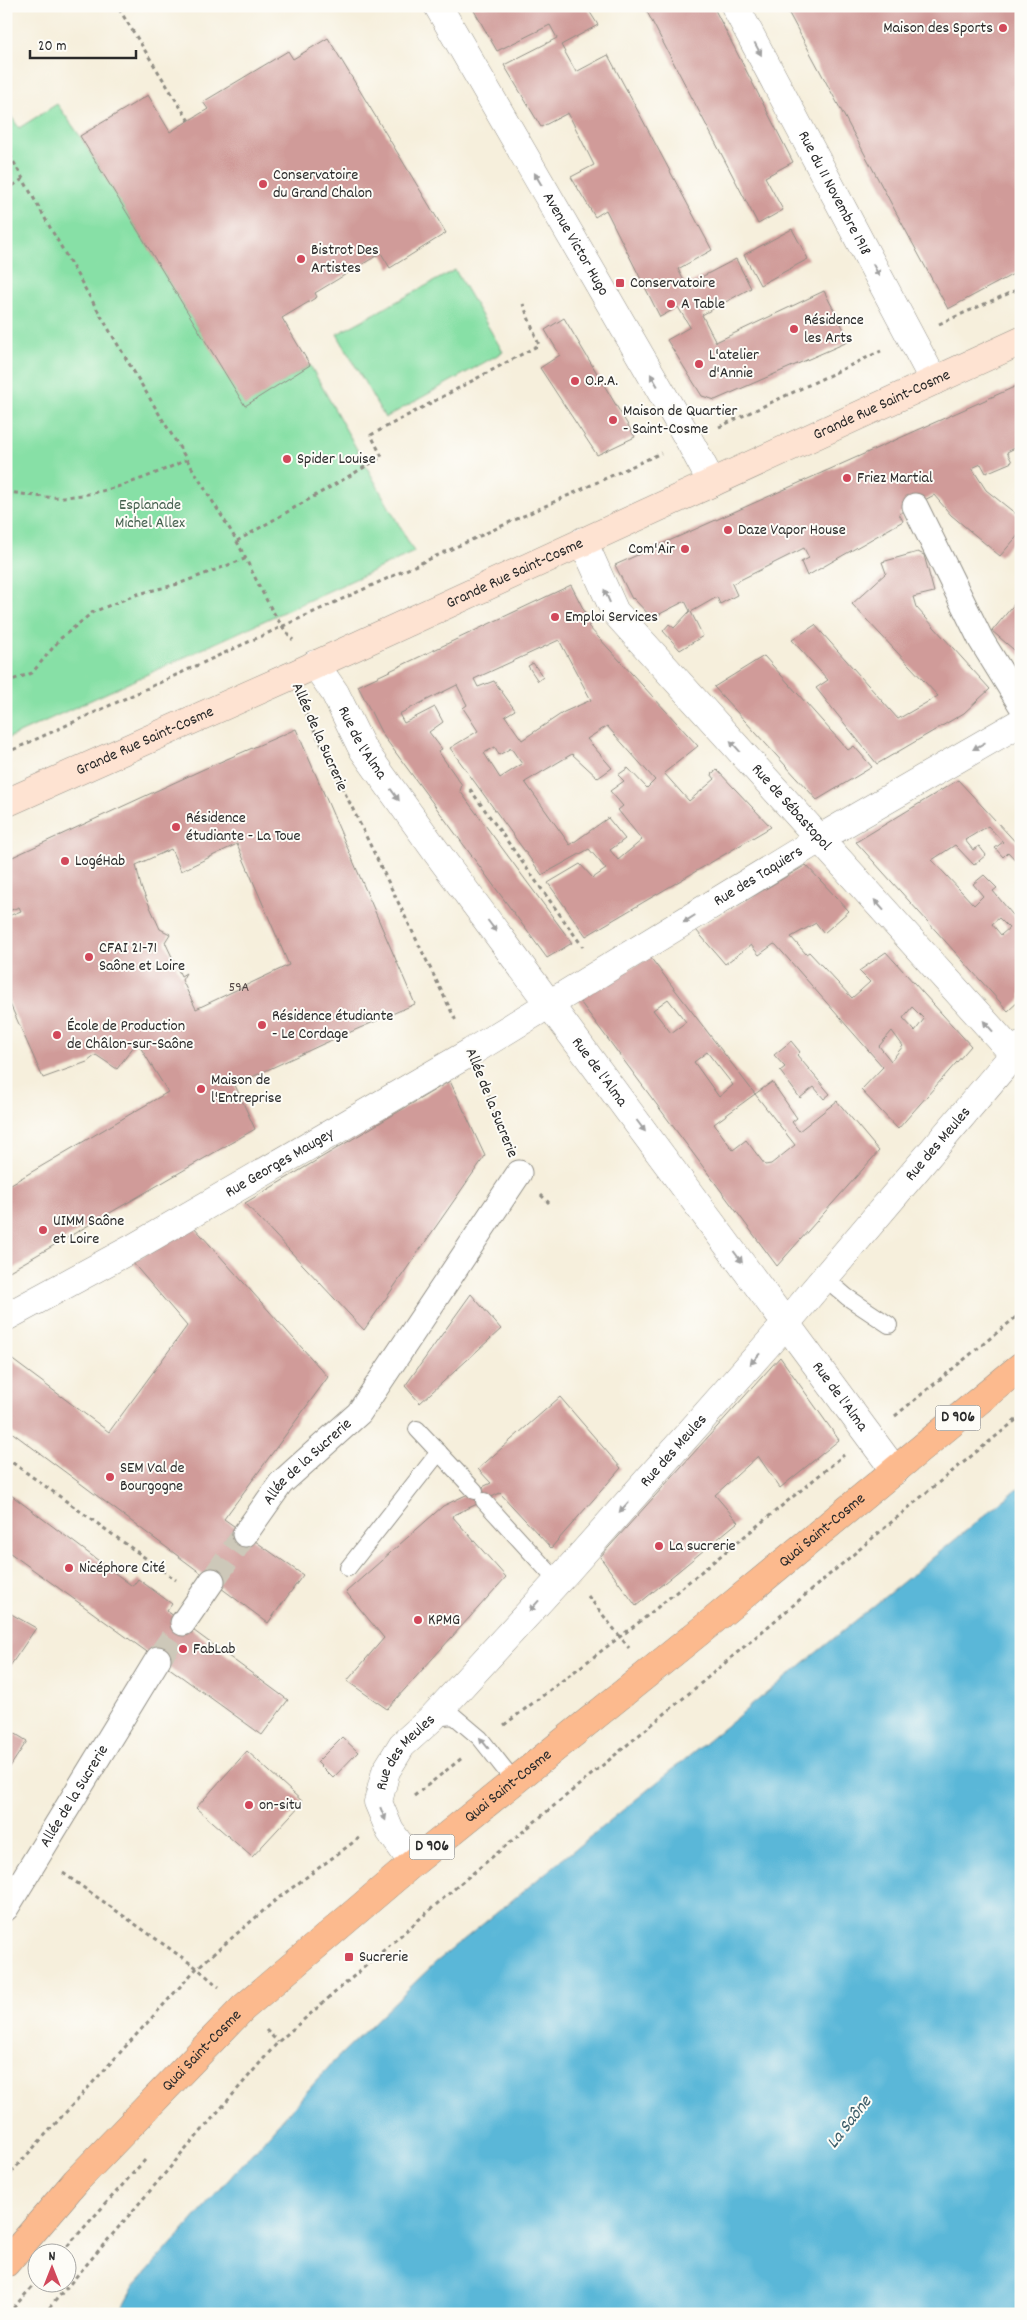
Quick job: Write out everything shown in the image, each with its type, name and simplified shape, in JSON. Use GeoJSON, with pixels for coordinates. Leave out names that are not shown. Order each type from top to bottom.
{"type":"FeatureCollection","features":[{"type":"Feature","properties":{"kind":"main road","name":"Grande Rue Saint-Cosme"},"geometry":{"type":"LineString","coordinates":[[6,803],[303,670],[583,540],[1021,341]]}},
{"type":"Feature","properties":{"kind":"main road","name":"Quai Saint-Cosme"},"geometry":{"type":"LineString","coordinates":[[6,2263],[76,2181],[244,2008],[413,1863],[895,1471],[1021,1366]]}},
{"type":"Feature","properties":{"kind":"street","name":"Rue du 11 Novembre 1918"},"geometry":{"type":"LineString","coordinates":[[735,6],[934,381]]}},
{"type":"Feature","properties":{"kind":"street","name":"Avenue Victor Hugo"},"geometry":{"type":"LineString","coordinates":[[445,9],[690,440],[712,483]]}},
{"type":"Feature","properties":{"kind":"street"},"geometry":{"type":"LineString","coordinates":[[915,506],[981,640],[1021,705]]}},
{"type":"Feature","properties":{"kind":"street","name":"Rue de Sébastopol"},"geometry":{"type":"LineString","coordinates":[[583,540],[614,612],[1018,1054]]}},
{"type":"Feature","properties":{"kind":"street","name":"Rue de l'Alma"},"geometry":{"type":"LineString","coordinates":[[303,670],[335,693],[362,748],[435,850],[551,1004],[895,1471]]}},
{"type":"Feature","properties":{"kind":"street","name":"Rue des Taquiers"},"geometry":{"type":"LineString","coordinates":[[551,1004],[820,839],[1021,722]]}},
{"type":"Feature","properties":{"kind":"street","name":"Rue Georges Maugey"},"geometry":{"type":"LineString","coordinates":[[6,1317],[133,1248],[551,1004]]}},
{"type":"Feature","properties":{"kind":"street","name":"Rue des Meules"},"geometry":{"type":"LineString","coordinates":[[413,1863],[390,1831],[378,1802],[386,1771],[402,1745],[432,1718],[562,1576],[787,1323],[1018,1054]]}},
{"type":"Feature","properties":{"kind":"street","name":"Allée de la Sucrerie"},"geometry":{"type":"LineString","coordinates":[[246,1534],[281,1484],[359,1413],[519,1173]]}},
{"type":"Feature","properties":{"kind":"street"},"geometry":{"type":"LineString","coordinates":[[183,1623],[206,1590]]}},
{"type":"Feature","properties":{"kind":"street","name":"Allée de la Sucrerie"},"geometry":{"type":"LineString","coordinates":[[6,1908],[158,1659]]}},
{"type":"Feature","properties":{"kind":"lane"},"geometry":{"type":"LineString","coordinates":[[825,1278],[889,1325]]}},
{"type":"Feature","properties":{"kind":"lane"},"geometry":{"type":"LineString","coordinates":[[417,1429],[479,1496],[562,1576]]}},
{"type":"Feature","properties":{"kind":"lane"},"geometry":{"type":"LineString","coordinates":[[348,1568],[439,1452]]}},
{"type":"Feature","properties":{"kind":"lane"},"geometry":{"type":"LineString","coordinates":[[432,1718],[454,1716],[483,1742],[514,1781]]}},
{"type":"Feature","properties":{"kind":"path"},"geometry":{"type":"LineString","coordinates":[[119,9],[189,121]]}},
{"type":"Feature","properties":{"kind":"path"},"geometry":{"type":"LineString","coordinates":[[6,148],[186,460],[247,558],[282,627]]}},
{"type":"Feature","properties":{"kind":"path"},"geometry":{"type":"LineString","coordinates":[[6,190],[23,179]]}},
{"type":"Feature","properties":{"kind":"path"},"geometry":{"type":"LineString","coordinates":[[6,753],[1021,288]]}},
{"type":"Feature","properties":{"kind":"path"},"geometry":{"type":"LineString","coordinates":[[236,540],[382,457],[372,435],[539,345],[523,304]]}},
{"type":"Feature","properties":{"kind":"path"},"geometry":{"type":"LineString","coordinates":[[6,492],[47,497],[89,493],[145,479],[186,460]]}},
{"type":"Feature","properties":{"kind":"path"},"geometry":{"type":"LineString","coordinates":[[6,682],[32,673],[61,638],[93,612],[138,594],[178,584],[247,558]]}},
{"type":"Feature","properties":{"kind":"path","name":"Allée de la Sucrerie"},"geometry":{"type":"LineString","coordinates":[[303,670],[305,713],[471,1052],[519,1173]]}},
{"type":"Feature","properties":{"kind":"path"},"geometry":{"type":"LineString","coordinates":[[470,789],[602,973]]}},
{"type":"Feature","properties":{"kind":"path"},"geometry":{"type":"LineString","coordinates":[[893,1418],[1021,1313]]}},
{"type":"Feature","properties":{"kind":"path"},"geometry":{"type":"LineString","coordinates":[[44,2314],[278,2042],[461,1883],[933,1487],[1021,1416]]}},
{"type":"Feature","properties":{"kind":"path"},"geometry":{"type":"LineString","coordinates":[[6,2178],[197,1968],[278,1899],[620,1637],[848,1452]]}},
{"type":"Feature","properties":{"kind":"path"},"geometry":{"type":"LineString","coordinates":[[6,1458],[206,1590]]}},
{"type":"Feature","properties":{"kind":"path"},"geometry":{"type":"LineString","coordinates":[[562,1576],[620,1637]]}},
{"type":"Feature","properties":{"kind":"path"},"geometry":{"type":"LineString","coordinates":[[38,1855],[197,1968]]}},
{"type":"Feature","properties":{"kind":"path"},"geometry":{"type":"LineString","coordinates":[[258,2036],[272,2022]]}},
{"type":"Feature","properties":{"kind":"path"},"geometry":{"type":"LineString","coordinates":[[71,2242],[150,2154]]}},
{"type":"Feature","properties":{"kind":"path"},"geometry":{"type":"LineString","coordinates":[[8,2314],[28,2291]]}},
{"type":"Feature","properties":{"kind":"green space","name":"Esplanade Michel Allex"},"geometry":{"type":"Polygon","coordinates":[[[57,104],[80,136],[245,405],[310,365],[414,552],[6,739],[6,109],[19,128],[57,104]]]}},
{"type":"Feature","properties":{"kind":"green space"},"geometry":{"type":"Polygon","coordinates":[[[455,270],[503,352],[385,418],[337,334],[455,270]]]}},
{"type":"Feature","properties":{"kind":"water","name":"La Saône"},"geometry":{"type":"Polygon","coordinates":[[[1021,1486],[1021,2314],[119,2314],[134,2286],[335,2060],[435,1963],[1021,1486]]]}},
{"type":"Feature","properties":{"kind":"building"},"geometry":{"type":"Polygon","coordinates":[[[586,6],[598,25],[561,45],[576,72],[608,55],[712,250],[678,269],[686,285],[736,259],[751,288],[702,315],[716,342],[824,291],[850,341],[715,400],[702,396],[667,340],[690,327],[678,307],[660,317],[606,210],[595,217],[571,177],[594,165],[568,113],[541,127],[504,65],[557,38],[550,25],[497,51],[472,7],[586,6]]]}},
{"type":"Feature","properties":{"kind":"building"},"geometry":{"type":"Polygon","coordinates":[[[644,6],[713,6],[793,162],[765,177],[783,210],[758,224],[644,6]]]}},
{"type":"Feature","properties":{"kind":"building"},"geometry":{"type":"Polygon","coordinates":[[[785,6],[1021,6],[1021,270],[948,309],[785,6]]]}},
{"type":"Feature","properties":{"kind":"building","name":"Conservatoire du Grand Chalon"},"geometry":{"type":"Polygon","coordinates":[[[328,38],[446,233],[390,268],[381,253],[315,293],[317,297],[282,318],[310,365],[245,406],[80,136],[148,95],[170,132],[208,109],[203,102],[288,51],[293,59],[328,38]]]}},
{"type":"Feature","properties":{"kind":"building"},"geometry":{"type":"Polygon","coordinates":[[[792,229],[808,259],[760,285],[744,255],[792,229]]]}},
{"type":"Feature","properties":{"kind":"building","name":"O.P.A."},"geometry":{"type":"Polygon","coordinates":[[[564,318],[635,437],[597,455],[540,368],[560,355],[545,330],[564,318]]]}},
{"type":"Feature","properties":{"kind":"building"},"geometry":{"type":"Polygon","coordinates":[[[1021,384],[1021,445],[1007,452],[1012,462],[986,473],[981,464],[972,468],[986,490],[1021,518],[1021,532],[1000,556],[951,515],[934,495],[899,514],[903,521],[807,576],[801,562],[809,558],[804,548],[732,584],[737,595],[720,604],[717,597],[691,612],[703,636],[680,650],[663,631],[669,624],[674,628],[690,611],[685,601],[652,618],[632,599],[615,565],[1021,384]]]}},
{"type":"Feature","properties":{"kind":"building"},"geometry":{"type":"Polygon","coordinates":[[[918,552],[924,555],[934,592],[913,597],[916,607],[990,689],[964,713],[877,764],[816,688],[828,680],[792,640],[815,625],[898,719],[938,696],[852,604],[886,573],[882,562],[918,552]]]}},
{"type":"Feature","properties":{"kind":"building"},"geometry":{"type":"Polygon","coordinates":[[[571,585],[591,624],[588,626],[698,746],[664,773],[689,801],[715,779],[711,774],[717,770],[771,827],[586,936],[548,883],[580,864],[593,878],[606,869],[589,849],[542,875],[450,748],[478,731],[463,708],[467,705],[457,685],[399,714],[404,723],[435,707],[443,722],[429,732],[442,749],[438,751],[462,785],[460,791],[572,943],[547,958],[382,734],[358,686],[571,585]],[[559,640],[474,679],[478,687],[494,681],[515,710],[505,716],[522,740],[564,712],[591,700],[559,640]],[[607,726],[587,739],[612,768],[598,778],[572,754],[525,782],[570,845],[608,818],[625,839],[610,850],[618,860],[642,840],[618,810],[623,806],[610,791],[624,781],[618,775],[628,768],[647,788],[655,780],[607,726]],[[495,747],[484,753],[500,778],[522,764],[511,748],[499,755],[495,747]]]}},
{"type":"Feature","properties":{"kind":"building"},"geometry":{"type":"Polygon","coordinates":[[[1021,596],[1021,656],[992,631],[1021,596]]]}},
{"type":"Feature","properties":{"kind":"building"},"geometry":{"type":"Polygon","coordinates":[[[764,656],[848,750],[854,746],[872,767],[817,800],[714,687],[764,656]]]}},
{"type":"Feature","properties":{"kind":"building"},"geometry":{"type":"Polygon","coordinates":[[[533,663],[543,677],[538,681],[528,666],[533,663]]]}},
{"type":"Feature","properties":{"kind":"building"},"geometry":{"type":"Polygon","coordinates":[[[296,729],[415,1004],[235,1085],[255,1129],[6,1273],[6,1187],[168,1092],[137,1042],[117,1069],[96,1055],[87,1062],[43,1078],[6,995],[6,917],[21,911],[19,907],[6,912],[6,860],[296,729]],[[237,844],[181,871],[171,849],[136,865],[141,887],[160,929],[170,934],[165,942],[181,976],[186,973],[182,980],[196,1009],[289,965],[237,844]]]}},
{"type":"Feature","properties":{"kind":"building"},"geometry":{"type":"Polygon","coordinates":[[[958,780],[1021,848],[1021,866],[1008,852],[1003,857],[995,848],[1003,842],[988,826],[965,840],[973,850],[979,846],[986,855],[974,865],[955,845],[932,860],[974,905],[983,896],[973,884],[984,875],[997,888],[993,891],[1017,920],[1021,917],[1021,999],[1008,1011],[856,842],[958,780]],[[999,918],[992,924],[1001,935],[1009,928],[999,918]]]}},
{"type":"Feature","properties":{"kind":"building"},"geometry":{"type":"Polygon","coordinates":[[[806,865],[849,911],[824,933],[816,923],[791,937],[806,954],[809,952],[852,998],[870,982],[859,971],[886,952],[971,1046],[898,1129],[861,1090],[883,1067],[776,945],[774,944],[759,955],[751,945],[725,964],[696,930],[806,865]],[[912,1007],[903,1018],[915,1031],[924,1019],[912,1007]],[[892,1031],[879,1046],[891,1061],[903,1046],[892,1031]]]}},
{"type":"Feature","properties":{"kind":"building"},"geometry":{"type":"Polygon","coordinates":[[[650,957],[755,1094],[772,1082],[797,1118],[792,1122],[799,1131],[837,1101],[879,1151],[777,1266],[578,999],[650,957]],[[668,999],[653,1010],[671,1033],[686,1022],[668,999]],[[707,1052],[694,1062],[719,1097],[733,1085],[707,1052]],[[755,1094],[714,1124],[733,1150],[746,1140],[765,1165],[771,1164],[795,1145],[755,1094]]]}},
{"type":"Feature","properties":{"kind":"building"},"geometry":{"type":"Polygon","coordinates":[[[791,1041],[800,1052],[797,1055],[830,1094],[824,1099],[814,1087],[800,1098],[780,1071],[785,1067],[774,1055],[791,1041]]]}},
{"type":"Feature","properties":{"kind":"building"},"geometry":{"type":"Polygon","coordinates":[[[450,1081],[485,1156],[364,1330],[245,1203],[450,1081]]]}},
{"type":"Feature","properties":{"kind":"building"},"geometry":{"type":"Polygon","coordinates":[[[193,1226],[328,1377],[224,1519],[303,1575],[268,1623],[6,1428],[6,1355],[109,1432],[187,1326],[132,1262],[193,1226]]]}},
{"type":"Feature","properties":{"kind":"building"},"geometry":{"type":"Polygon","coordinates":[[[471,1294],[501,1329],[420,1403],[405,1386],[471,1294]]]}},
{"type":"Feature","properties":{"kind":"building"},"geometry":{"type":"Polygon","coordinates":[[[780,1357],[839,1440],[780,1488],[758,1456],[715,1495],[738,1522],[636,1606],[600,1557],[780,1357]]]}},
{"type":"Feature","properties":{"kind":"building"},"geometry":{"type":"Polygon","coordinates":[[[560,1397],[621,1468],[551,1548],[500,1493],[452,1516],[506,1577],[387,1709],[347,1681],[384,1638],[346,1592],[443,1506],[491,1483],[478,1469],[560,1397]]]}},
{"type":"Feature","properties":{"kind":"building"},"geometry":{"type":"Polygon","coordinates":[[[11,1495],[131,1585],[133,1586],[138,1579],[172,1604],[167,1611],[288,1700],[262,1735],[6,1550],[6,1501],[11,1495]]]}},
{"type":"Feature","properties":{"kind":"building"},"geometry":{"type":"Polygon","coordinates":[[[6,1611],[36,1628],[6,1672],[6,1611]]]}},
{"type":"Feature","properties":{"kind":"building"},"geometry":{"type":"Polygon","coordinates":[[[6,1728],[27,1741],[6,1773],[6,1728]]]}},
{"type":"Feature","properties":{"kind":"building"},"geometry":{"type":"Polygon","coordinates":[[[342,1737],[358,1752],[333,1778],[317,1762],[342,1737]]]}},
{"type":"Feature","properties":{"kind":"building","name":"on-situ"},"geometry":{"type":"Polygon","coordinates":[[[247,1751],[303,1802],[252,1857],[196,1808],[247,1751]]]}},
{"type":"Feature","properties":{"kind":"tunnel"},"geometry":{"type":"LineString","coordinates":[[212,1581],[245,1534]]}},
{"type":"Feature","properties":{"kind":"tunnel"},"geometry":{"type":"LineString","coordinates":[[158,1659],[183,1623]]}},
{"type":"Feature","properties":{"kind":"place","name":"Maison des Sports"},"geometry":{"type":"Point","coordinates":[1003,28]}},
{"type":"Feature","properties":{"kind":"place","name":"Conservatoire du Grand Chalon"},"geometry":{"type":"Point","coordinates":[263,184]}},
{"type":"Feature","properties":{"kind":"place","name":"Bistrot Des Artistes"},"geometry":{"type":"Point","coordinates":[301,259]}},
{"type":"Feature","properties":{"kind":"place","name":"Conservatoire"},"geometry":{"type":"Point","coordinates":[620,283]}},
{"type":"Feature","properties":{"kind":"place","name":"A Table"},"geometry":{"type":"Point","coordinates":[671,304]}},
{"type":"Feature","properties":{"kind":"place","name":"Résidence les Arts"},"geometry":{"type":"Point","coordinates":[794,329]}},
{"type":"Feature","properties":{"kind":"place","name":"L'atelier d'Annie"},"geometry":{"type":"Point","coordinates":[699,364]}},
{"type":"Feature","properties":{"kind":"place","name":"O.P.A."},"geometry":{"type":"Point","coordinates":[575,381]}},
{"type":"Feature","properties":{"kind":"place","name":"Maison de Quartier - Saint-Cosme"},"geometry":{"type":"Point","coordinates":[613,420]}},
{"type":"Feature","properties":{"kind":"place","name":"Spider Louise"},"geometry":{"type":"Point","coordinates":[287,459]}},
{"type":"Feature","properties":{"kind":"place","name":"Friez Martial"},"geometry":{"type":"Point","coordinates":[847,478]}},
{"type":"Feature","properties":{"kind":"place","name":"Daze Vapor House"},"geometry":{"type":"Point","coordinates":[728,530]}},
{"type":"Feature","properties":{"kind":"place","name":"Com'Air"},"geometry":{"type":"Point","coordinates":[685,549]}},
{"type":"Feature","properties":{"kind":"place","name":"Emploi Services"},"geometry":{"type":"Point","coordinates":[555,617]}},
{"type":"Feature","properties":{"kind":"place","name":"Résidence étudiante - La Toue"},"geometry":{"type":"Point","coordinates":[176,827]}},
{"type":"Feature","properties":{"kind":"place","name":"LogéHab"},"geometry":{"type":"Point","coordinates":[65,861]}},
{"type":"Feature","properties":{"kind":"place","name":"CFAI 21-71 Saône et Loire"},"geometry":{"type":"Point","coordinates":[89,957]}},
{"type":"Feature","properties":{"kind":"place","name":"Résidence étudiante - Le Cordage"},"geometry":{"type":"Point","coordinates":[262,1025]}},
{"type":"Feature","properties":{"kind":"place","name":"École de Production de Châlon-sur-Saône"},"geometry":{"type":"Point","coordinates":[57,1035]}},
{"type":"Feature","properties":{"kind":"place","name":"Maison de l'Entreprise"},"geometry":{"type":"Point","coordinates":[201,1089]}},
{"type":"Feature","properties":{"kind":"place","name":"UIMM Saône et Loire"},"geometry":{"type":"Point","coordinates":[43,1230]}},
{"type":"Feature","properties":{"kind":"place","name":"SEM Val de Bourgogne"},"geometry":{"type":"Point","coordinates":[110,1477]}},
{"type":"Feature","properties":{"kind":"place","name":"La sucrerie"},"geometry":{"type":"Point","coordinates":[659,1546]}},
{"type":"Feature","properties":{"kind":"place","name":"Nicéphore Cité"},"geometry":{"type":"Point","coordinates":[69,1568]}},
{"type":"Feature","properties":{"kind":"place","name":"KPMG"},"geometry":{"type":"Point","coordinates":[418,1620]}},
{"type":"Feature","properties":{"kind":"place","name":"FabLab"},"geometry":{"type":"Point","coordinates":[183,1649]}},
{"type":"Feature","properties":{"kind":"place","name":"on-situ"},"geometry":{"type":"Point","coordinates":[249,1805]}},
{"type":"Feature","properties":{"kind":"place","name":"Sucrerie"},"geometry":{"type":"Point","coordinates":[349,1957]}}]}
